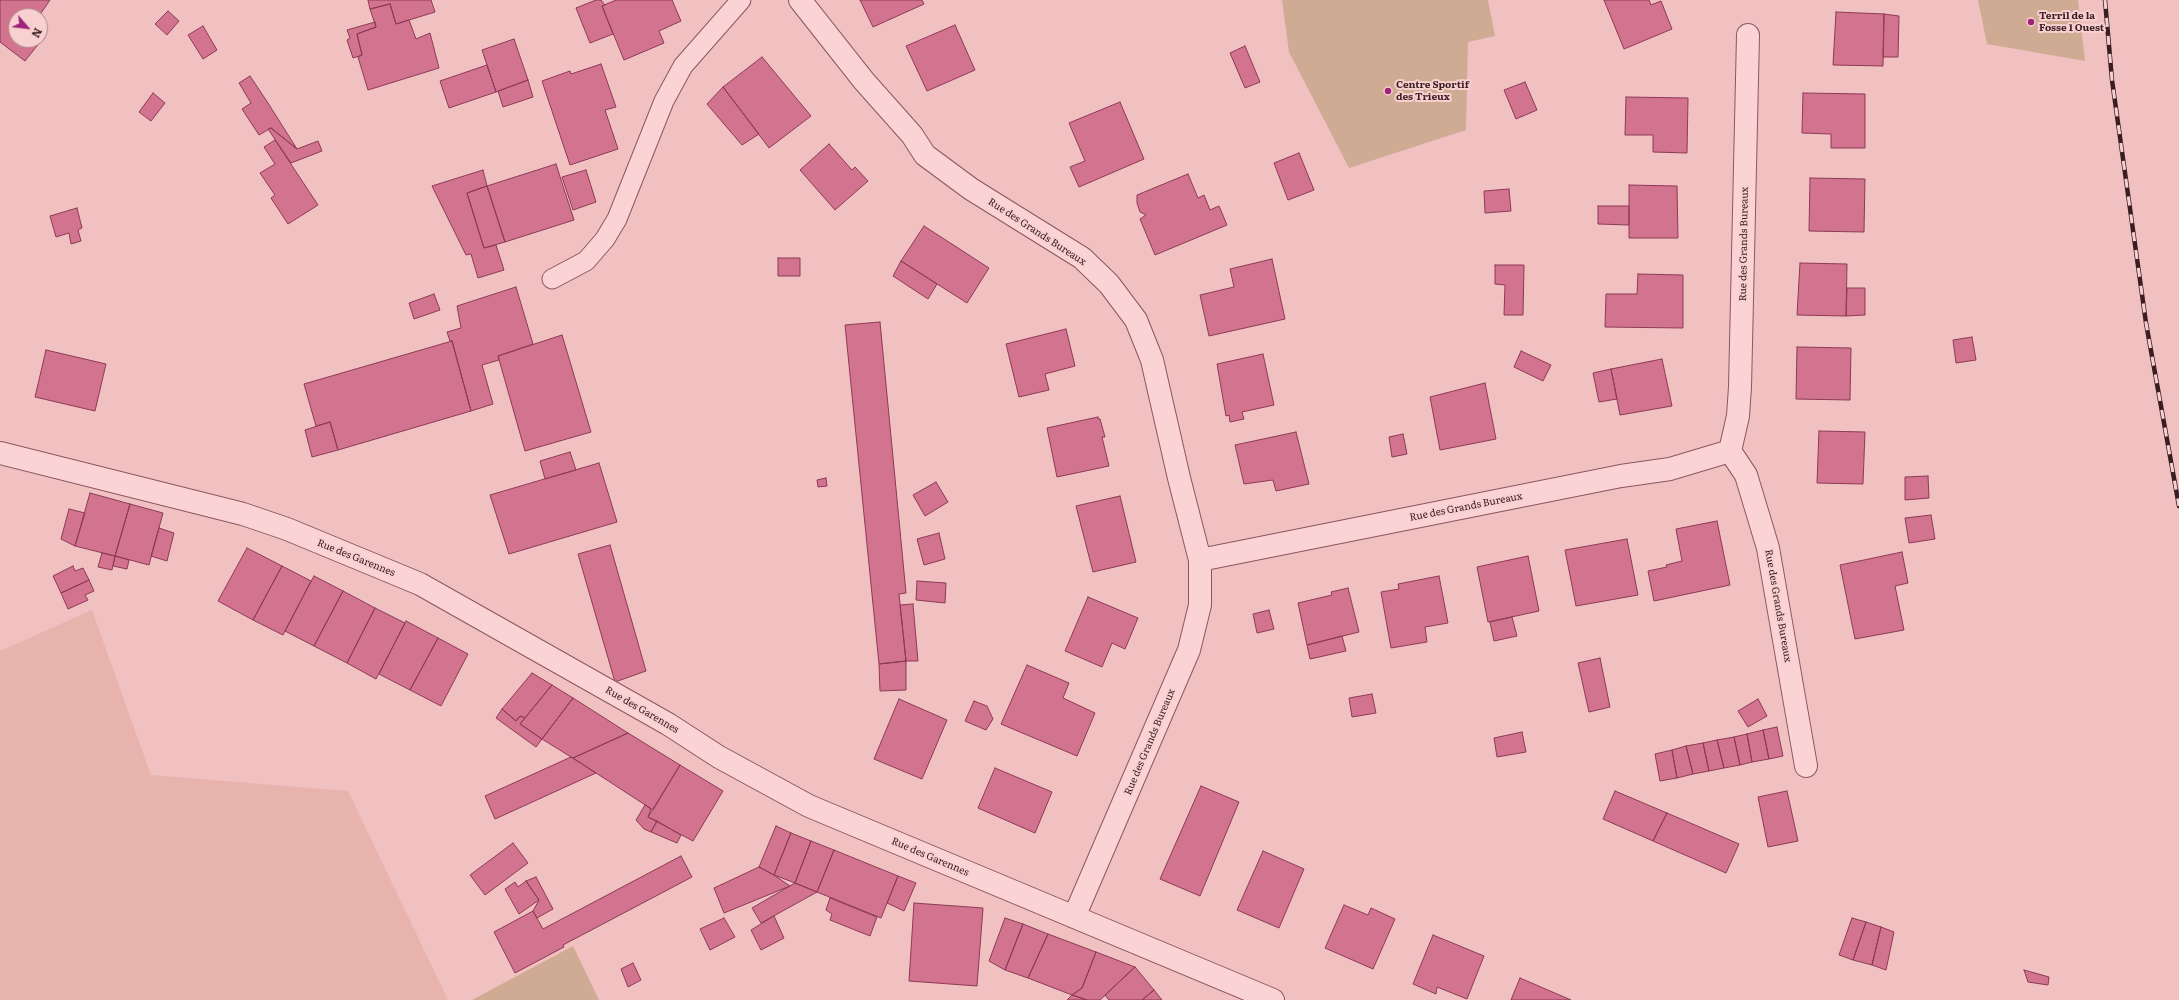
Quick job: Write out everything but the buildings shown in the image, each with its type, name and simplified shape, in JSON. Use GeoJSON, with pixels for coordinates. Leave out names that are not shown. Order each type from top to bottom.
{"type":"FeatureCollection","features":[{"type":"Feature","properties":{"kind":"street","name":"Rue des Grands Bureaux"},"geometry":{"type":"LineString","coordinates":[[800,0],[864,81],[912,135],[925,155],[971,189],[1082,258],[1109,284],[1136,320],[1152,360],[1179,478],[1200,560],[1200,605],[1189,650],[1074,917]]}},
{"type":"Feature","properties":{"kind":"street","name":"Rue des Grands Bureaux"},"geometry":{"type":"LineString","coordinates":[[1748,35],[1740,387],[1738,416],[1730,451],[1746,475],[1768,548],[1806,766]]}},
{"type":"Feature","properties":{"kind":"street","name":"Rue des Grands Bureaux"},"geometry":{"type":"LineString","coordinates":[[1200,560],[1621,476],[1670,469],[1730,451]]}},
{"type":"Feature","properties":{"kind":"street","name":"Rue des Garennes"},"geometry":{"type":"LineString","coordinates":[[0,453],[243,514],[294,532],[420,584],[668,724],[719,757],[809,806],[1273,1000]]}},
{"type":"Feature","properties":{"kind":"lane"},"geometry":{"type":"LineString","coordinates":[[552,279],[586,261],[605,239],[617,219],[664,101],[683,66],[741,0]]}},
{"type":"Feature","properties":{"kind":"shaded area","name":"Centre Sportif des Trieux"},"geometry":{"type":"Polygon","coordinates":[[[1282,0],[1488,0],[1495,36],[1468,42],[1466,130],[1349,168],[1289,52],[1282,0]]]}},
{"type":"Feature","properties":{"kind":"shaded area","name":"Terril de la Fosse 1 Ouest"},"geometry":{"type":"Polygon","coordinates":[[[1978,0],[2078,0],[2085,61],[1987,44],[1978,0]]]}},
{"type":"Feature","properties":{"kind":"shaded area"},"geometry":{"type":"Polygon","coordinates":[[[92,610],[151,775],[348,791],[448,1000],[0,1000],[0,651],[92,610]]]}},
{"type":"Feature","properties":{"kind":"shaded area"},"geometry":{"type":"Polygon","coordinates":[[[573,946],[599,1000],[472,1000],[573,946]]]}},
{"type":"Feature","properties":{"kind":"railway"},"geometry":{"type":"LineString","coordinates":[[2105,0],[2112,80],[2146,323],[2179,506]]}},
{"type":"Feature","properties":{"kind":"place","name":"Terril de la Fosse 1 Ouest"},"geometry":{"type":"Point","coordinates":[2031,22]}},
{"type":"Feature","properties":{"kind":"place","name":"Centre Sportif des Trieux"},"geometry":{"type":"Point","coordinates":[1388,91]}}]}
